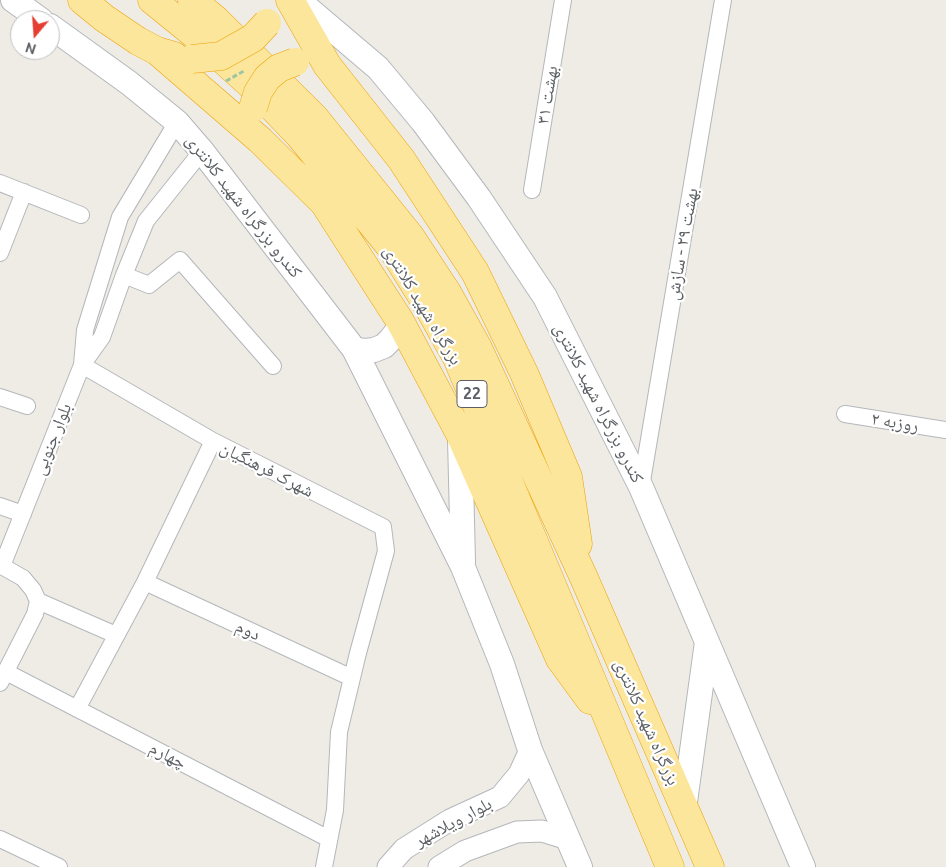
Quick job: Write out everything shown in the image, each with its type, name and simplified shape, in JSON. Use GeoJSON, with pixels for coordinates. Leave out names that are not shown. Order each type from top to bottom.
{"type":"FeatureCollection","features":[{"type":"Feature","properties":{"kind":"highway"},"geometry":{"type":"LineString","coordinates":[[82,0],[104,18],[138,41],[157,51],[192,59],[221,56],[253,38],[272,12]]}},
{"type":"Feature","properties":{"kind":"highway","name":"بزرگراه شهید کلانتری"},"geometry":{"type":"LineString","coordinates":[[152,0],[200,38],[251,85],[299,135],[393,250],[457,358],[670,867]]}},
{"type":"Feature","properties":{"kind":"highway","name":"بزرگراه شهید کلانتری"},"geometry":{"type":"LineString","coordinates":[[192,0],[231,34],[315,118],[410,236],[448,294],[478,348],[584,578],[710,866]]}},
{"type":"Feature","properties":{"kind":"highway","name":"بزرگراه شهید کلانتری"},"geometry":{"type":"LineString","coordinates":[[290,0],[327,65],[401,159],[475,272],[524,373],[568,477],[584,578]]}},
{"type":"Feature","properties":{"kind":"highway","name":"بزرگراه شهید کلانتری"},"geometry":{"type":"LineString","coordinates":[[157,51],[260,140],[324,203],[400,321],[460,434],[560,659],[614,734]]}},
{"type":"Feature","properties":{"kind":"highway"},"geometry":{"type":"LineString","coordinates":[[260,140],[254,124],[254,108],[258,92],[267,78],[279,68],[295,62],[311,61],[327,65]]}},
{"type":"Feature","properties":{"kind":"main road"},"geometry":{"type":"LineString","coordinates":[[13,0],[27,10]]}},
{"type":"Feature","properties":{"kind":"main road","name":"کندرو بزرگراه شهید کلانتری"},"geometry":{"type":"LineString","coordinates":[[298,0],[378,68],[423,122],[480,198],[546,297],[641,487],[804,867]]}},
{"type":"Feature","properties":{"kind":"main road","name":"کندرو بزرگراه شهید کلانتری"},"geometry":{"type":"LineString","coordinates":[[60,33],[129,82],[177,122],[202,151],[354,349],[463,567],[502,664],[530,750],[580,867]]}},
{"type":"Feature","properties":{"kind":"main road"},"geometry":{"type":"LineString","coordinates":[[354,349],[374,350],[384,346],[394,335],[400,321]]}},
{"type":"Feature","properties":{"kind":"main road"},"geometry":{"type":"LineString","coordinates":[[460,434],[463,567]]}},
{"type":"Feature","properties":{"kind":"main road"},"geometry":{"type":"LineString","coordinates":[[684,808],[707,641]]}},
{"type":"Feature","properties":{"kind":"street","name":"بهشت ۳۱"},"geometry":{"type":"LineString","coordinates":[[532,190],[563,0]]}},
{"type":"Feature","properties":{"kind":"street","name":"بهشت ۲۹ - سازش"},"geometry":{"type":"LineString","coordinates":[[641,487],[723,0]]}},
{"type":"Feature","properties":{"kind":"street"},"geometry":{"type":"LineString","coordinates":[[82,365],[85,330],[120,217],[177,122]]}},
{"type":"Feature","properties":{"kind":"street"},"geometry":{"type":"LineString","coordinates":[[82,365],[102,337],[146,221],[202,151]]}},
{"type":"Feature","properties":{"kind":"street"},"geometry":{"type":"LineString","coordinates":[[0,183],[81,215]]}},
{"type":"Feature","properties":{"kind":"street"},"geometry":{"type":"LineString","coordinates":[[0,253],[24,192]]}},
{"type":"Feature","properties":{"kind":"street"},"geometry":{"type":"LineString","coordinates":[[124,275],[150,285],[180,260],[273,366]]}},
{"type":"Feature","properties":{"kind":"street","name":"شهرک فرهنگیان"},"geometry":{"type":"LineString","coordinates":[[82,365],[213,441],[383,528],[386,552],[339,732],[335,810],[324,867]]}},
{"type":"Feature","properties":{"kind":"street","name":"بلوار جنوبی"},"geometry":{"type":"LineString","coordinates":[[1,566],[82,365]]}},
{"type":"Feature","properties":{"kind":"street"},"geometry":{"type":"LineString","coordinates":[[0,397],[27,406]]}},
{"type":"Feature","properties":{"kind":"street","name":"۲ روزبه"},"geometry":{"type":"LineString","coordinates":[[845,414],[946,430]]}},
{"type":"Feature","properties":{"kind":"street"},"geometry":{"type":"LineString","coordinates":[[77,708],[145,582],[213,441]]}},
{"type":"Feature","properties":{"kind":"street"},"geometry":{"type":"LineString","coordinates":[[0,506],[23,514]]}},
{"type":"Feature","properties":{"kind":"street"},"geometry":{"type":"LineString","coordinates":[[1,566],[24,578],[38,601],[35,614],[3,677]]}},
{"type":"Feature","properties":{"kind":"street","name":"دوم"},"geometry":{"type":"LineString","coordinates":[[145,582],[352,678]]}},
{"type":"Feature","properties":{"kind":"street"},"geometry":{"type":"LineString","coordinates":[[38,601],[116,635]]}},
{"type":"Feature","properties":{"kind":"street","name":"چهارم"},"geometry":{"type":"LineString","coordinates":[[3,677],[77,708],[329,839]]}},
{"type":"Feature","properties":{"kind":"street","name":"بلوار ویلاشهر"},"geometry":{"type":"LineString","coordinates":[[388,867],[404,849],[450,820],[500,797],[519,774],[530,750]]}},
{"type":"Feature","properties":{"kind":"street","name":"بلوار ویلاشهر"},"geometry":{"type":"LineString","coordinates":[[439,867],[465,851],[517,832],[542,831],[568,839]]}},
{"type":"Feature","properties":{"kind":"street"},"geometry":{"type":"LineString","coordinates":[[0,839],[59,867]]}}]}
